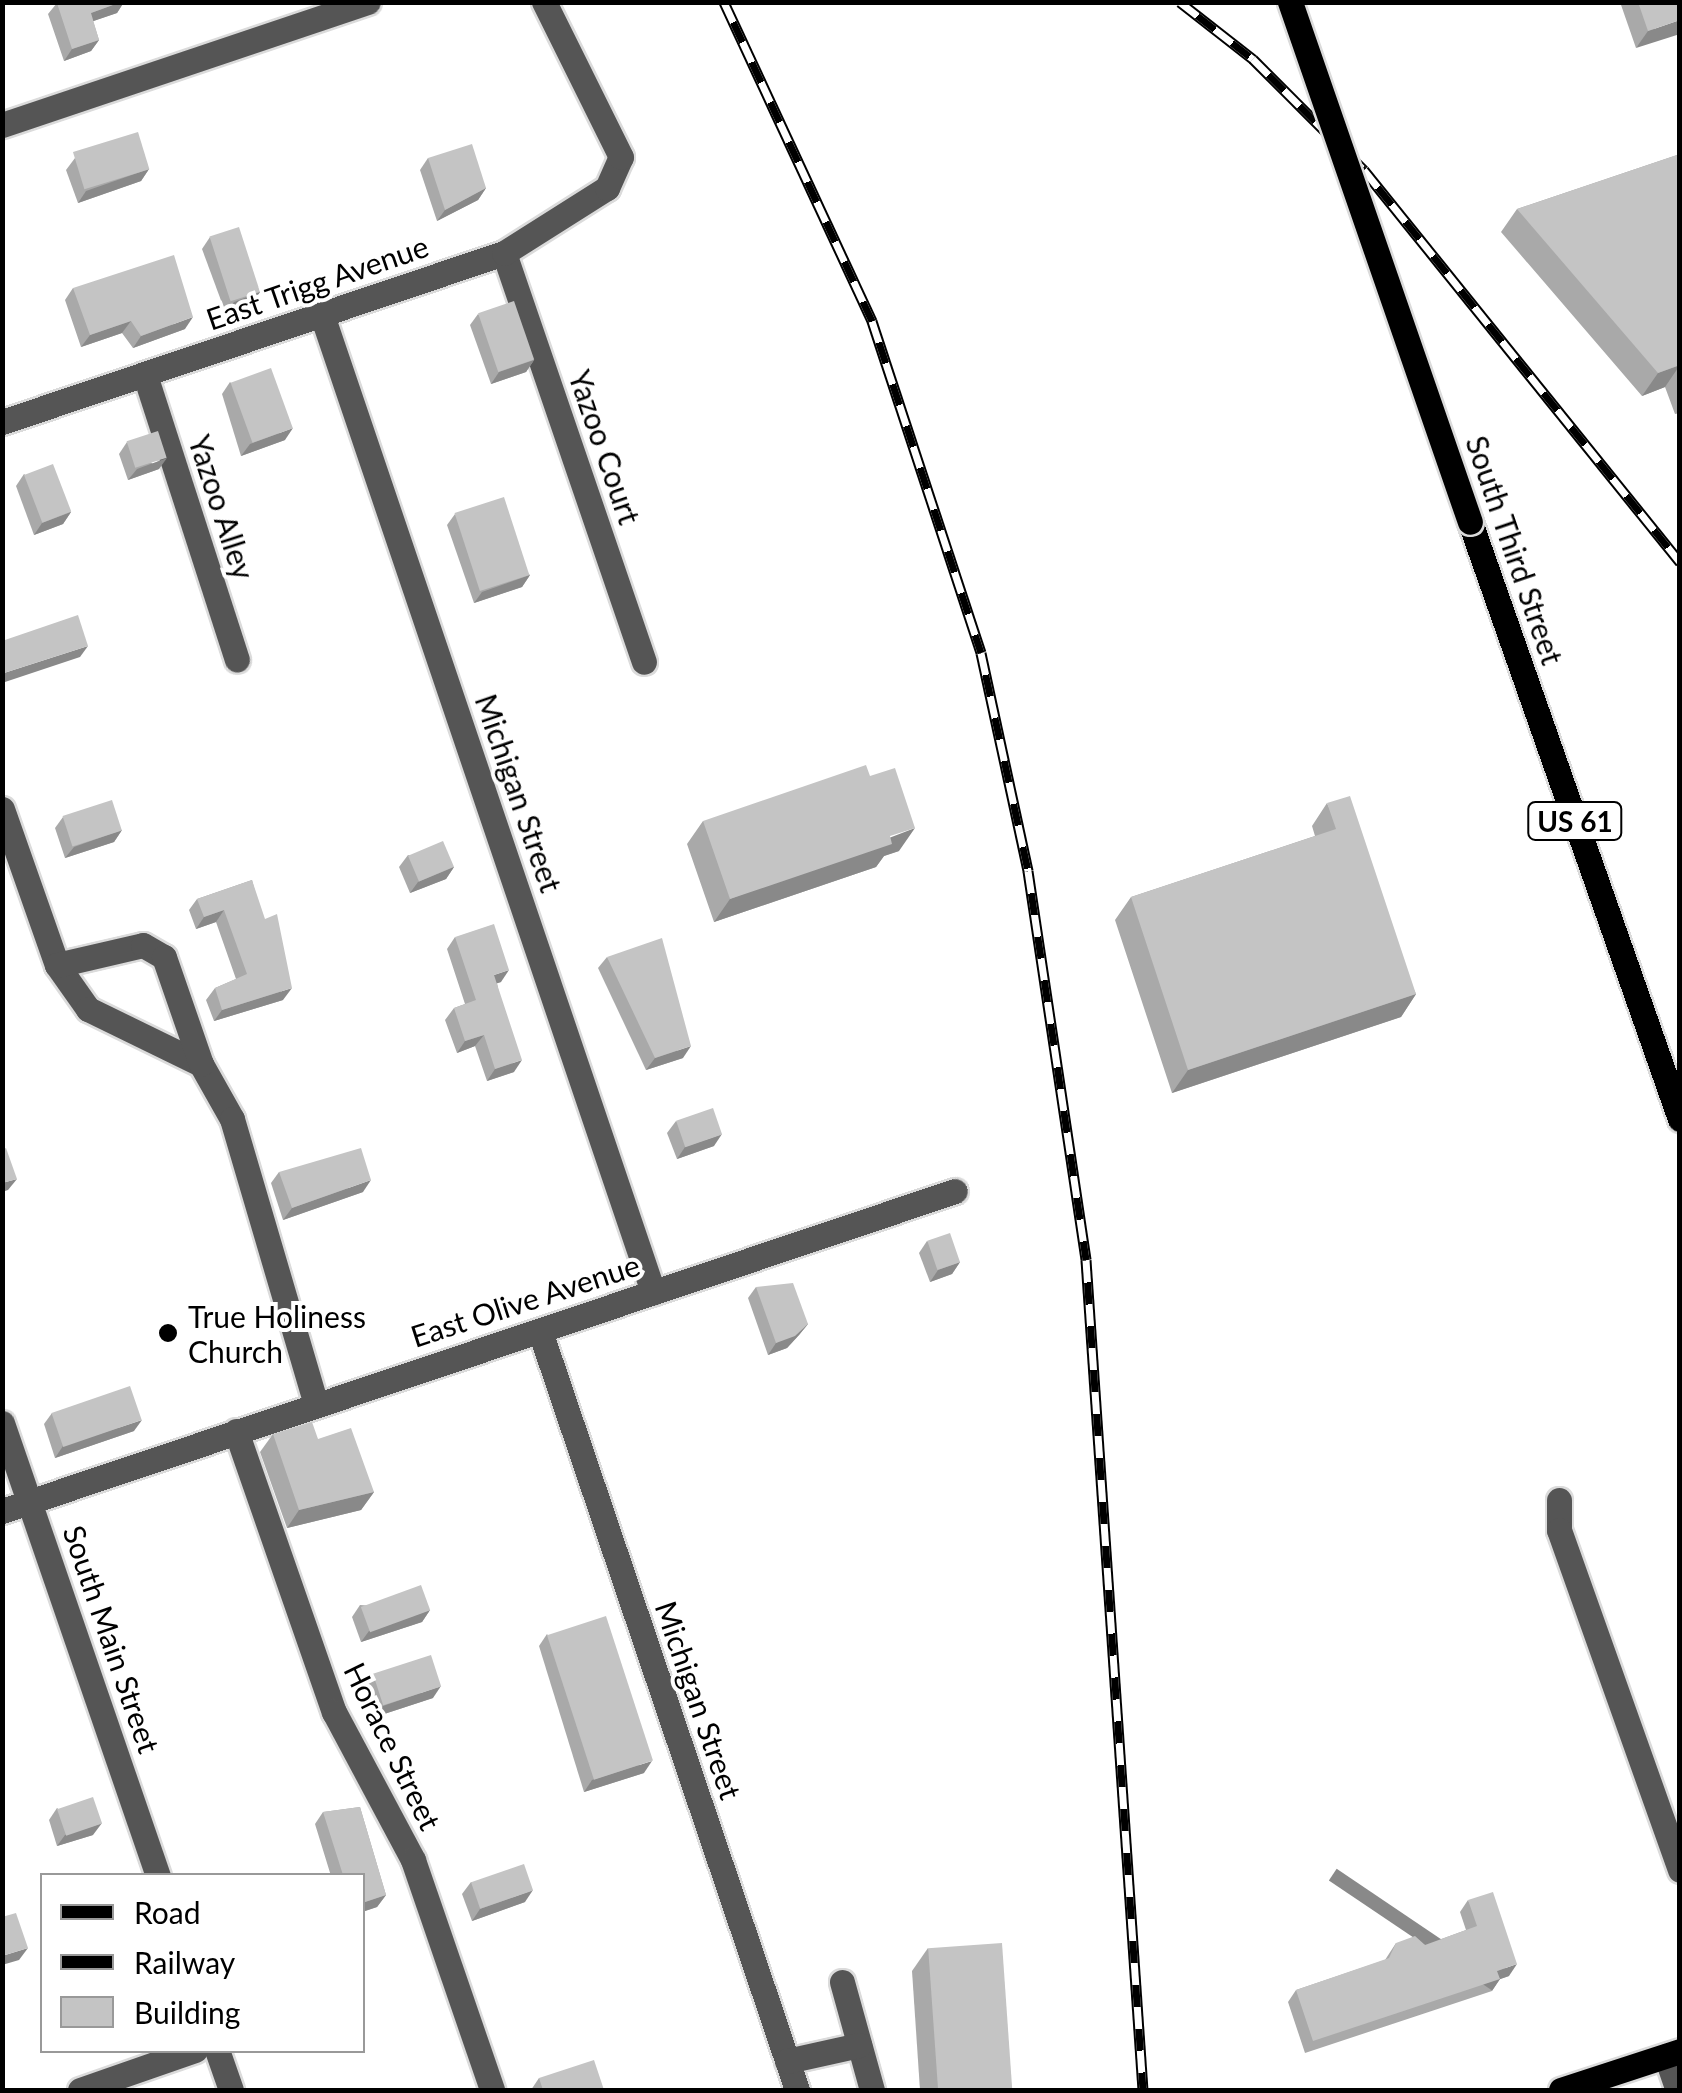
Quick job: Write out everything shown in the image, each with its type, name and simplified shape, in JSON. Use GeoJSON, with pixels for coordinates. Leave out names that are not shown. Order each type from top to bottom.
{"type":"FeatureCollection","features":[{"type":"Feature","properties":{"kind":"main road","name":"South Third Street"},"geometry":{"type":"LineString","coordinates":[[1290,2],[1680,1119]]}},
{"type":"Feature","properties":{"kind":"main road"},"geometry":{"type":"LineString","coordinates":[[1561,2090],[1673,2054]]}},
{"type":"Feature","properties":{"kind":"street"},"geometry":{"type":"LineString","coordinates":[[2,125],[368,2]]}},
{"type":"Feature","properties":{"kind":"street","name":"East Trigg Avenue"},"geometry":{"type":"LineString","coordinates":[[2,422],[504,254],[607,188],[621,157],[544,2]]}},
{"type":"Feature","properties":{"kind":"street","name":"Yazoo Court"},"geometry":{"type":"LineString","coordinates":[[504,254],[644,662]]}},
{"type":"Feature","properties":{"kind":"street","name":"Michigan Street"},"geometry":{"type":"LineString","coordinates":[[322,315],[654,1292]]}},
{"type":"Feature","properties":{"kind":"street","name":"Yazoo Alley"},"geometry":{"type":"LineString","coordinates":[[145,374],[237,659]]}},
{"type":"Feature","properties":{"kind":"street"},"geometry":{"type":"LineString","coordinates":[[2,809],[57,964],[88,1009],[201,1064]]}},
{"type":"Feature","properties":{"kind":"street"},"geometry":{"type":"LineString","coordinates":[[57,964],[143,946],[164,956],[201,1064],[232,1119],[316,1404]]}},
{"type":"Feature","properties":{"kind":"street","name":"East Olive Avenue"},"geometry":{"type":"LineString","coordinates":[[2,1511],[955,1191]]}},
{"type":"Feature","properties":{"kind":"street","name":"Michigan Street"},"geometry":{"type":"LineString","coordinates":[[540,1330],[797,2090]]}},
{"type":"Feature","properties":{"kind":"street","name":"South Main Street"},"geometry":{"type":"LineString","coordinates":[[2,1423],[157,1873]]}},
{"type":"Feature","properties":{"kind":"street","name":"Horace Street"},"geometry":{"type":"LineString","coordinates":[[236,1431],[334,1712],[413,1860],[492,2090]]}},
{"type":"Feature","properties":{"kind":"street"},"geometry":{"type":"LineString","coordinates":[[1559,1500],[1560,1530],[1680,1870]]}},
{"type":"Feature","properties":{"kind":"street"},"geometry":{"type":"LineString","coordinates":[[842,1982],[872,2090]]}},
{"type":"Feature","properties":{"kind":"street"},"geometry":{"type":"LineString","coordinates":[[787,2061],[859,2044]]}},
{"type":"Feature","properties":{"kind":"street"},"geometry":{"type":"LineString","coordinates":[[80,2090],[186,2053]]}},
{"type":"Feature","properties":{"kind":"street"},"geometry":{"type":"LineString","coordinates":[[218,2053],[231,2090]]}},
{"type":"Feature","properties":{"kind":"street"},"geometry":{"type":"LineString","coordinates":[[1673,2054],[1678,2090]]}},
{"type":"Feature","properties":{"kind":"building"},"geometry":{"type":"Polygon","coordinates":[[[121,2],[91,13],[99,40],[72,49],[57,3],[121,2]]]}},
{"type":"Feature","properties":{"kind":"building"},"geometry":{"type":"Polygon","coordinates":[[[1638,2],[1680,2],[1680,20],[1648,31],[1638,2]]]}},
{"type":"Feature","properties":{"kind":"building"},"geometry":{"type":"Polygon","coordinates":[[[138,132],[149,169],[84,189],[73,152],[138,132]]]}},
{"type":"Feature","properties":{"kind":"building"},"geometry":{"type":"Polygon","coordinates":[[[472,144],[486,188],[445,210],[428,158],[472,144]]]}},
{"type":"Feature","properties":{"kind":"building"},"geometry":{"type":"Polygon","coordinates":[[[1680,154],[1680,365],[1658,373],[1517,209],[1680,154]]]}},
{"type":"Feature","properties":{"kind":"building"},"geometry":{"type":"Polygon","coordinates":[[[239,227],[260,292],[231,301],[210,237],[239,227]]]}},
{"type":"Feature","properties":{"kind":"building"},"geometry":{"type":"Polygon","coordinates":[[[174,255],[193,317],[141,336],[131,321],[90,335],[73,288],[174,255]]]}},
{"type":"Feature","properties":{"kind":"building"},"geometry":{"type":"Polygon","coordinates":[[[514,301],[534,360],[498,372],[478,313],[514,301]]]}},
{"type":"Feature","properties":{"kind":"building"},"geometry":{"type":"Polygon","coordinates":[[[271,368],[293,428],[252,443],[231,383],[271,368]]]}},
{"type":"Feature","properties":{"kind":"building"},"geometry":{"type":"Polygon","coordinates":[[[158,431],[167,458],[135,468],[127,441],[158,431]]]}},
{"type":"Feature","properties":{"kind":"building"},"geometry":{"type":"Polygon","coordinates":[[[53,464],[71,512],[42,523],[24,475],[53,464]]]}},
{"type":"Feature","properties":{"kind":"building"},"geometry":{"type":"Polygon","coordinates":[[[504,497],[529,575],[480,591],[455,513],[504,497]]]}},
{"type":"Feature","properties":{"kind":"building"},"geometry":{"type":"Polygon","coordinates":[[[78,615],[88,646],[4,673],[2,641],[78,615]]]}},
{"type":"Feature","properties":{"kind":"building"},"geometry":{"type":"Polygon","coordinates":[[[866,765],[870,776],[895,768],[915,828],[890,836],[892,844],[730,899],[703,821],[866,765]]]}},
{"type":"Feature","properties":{"kind":"building"},"geometry":{"type":"Polygon","coordinates":[[[1350,796],[1416,994],[1188,1070],[1131,897],[1336,829],[1327,803],[1350,796]]]}},
{"type":"Feature","properties":{"kind":"building"},"geometry":{"type":"Polygon","coordinates":[[[112,800],[122,830],[72,847],[63,816],[112,800]]]}},
{"type":"Feature","properties":{"kind":"building"},"geometry":{"type":"Polygon","coordinates":[[[443,841],[454,867],[419,882],[408,856],[443,841]]]}},
{"type":"Feature","properties":{"kind":"building"},"geometry":{"type":"Polygon","coordinates":[[[252,880],[265,919],[277,914],[292,988],[222,1010],[215,988],[247,974],[224,910],[204,917],[197,899],[252,880]]]}},
{"type":"Feature","properties":{"kind":"building"},"geometry":{"type":"Polygon","coordinates":[[[494,924],[509,970],[494,975],[522,1060],[495,1069],[484,1035],[465,1041],[454,1008],[476,1000],[455,937],[494,924]]]}},
{"type":"Feature","properties":{"kind":"building"},"geometry":{"type":"Polygon","coordinates":[[[662,938],[691,1046],[655,1058],[607,957],[662,938]]]}},
{"type":"Feature","properties":{"kind":"building"},"geometry":{"type":"Polygon","coordinates":[[[713,1108],[722,1134],[685,1147],[676,1121],[713,1108]]]}},
{"type":"Feature","properties":{"kind":"building"},"geometry":{"type":"Polygon","coordinates":[[[6,1148],[17,1179],[2,1183],[2,1150],[6,1148]]]}},
{"type":"Feature","properties":{"kind":"building"},"geometry":{"type":"Polygon","coordinates":[[[361,1148],[371,1180],[292,1208],[279,1172],[361,1148]]]}},
{"type":"Feature","properties":{"kind":"building"},"geometry":{"type":"Polygon","coordinates":[[[950,1233],[960,1262],[937,1270],[927,1241],[950,1233]]]}},
{"type":"Feature","properties":{"kind":"building"},"geometry":{"type":"Polygon","coordinates":[[[793,1283],[808,1324],[795,1336],[776,1343],[756,1287],[793,1283]]]}},
{"type":"Feature","properties":{"kind":"building"},"geometry":{"type":"Polygon","coordinates":[[[130,1386],[142,1420],[63,1447],[52,1413],[130,1386]]]}},
{"type":"Feature","properties":{"kind":"building"},"geometry":{"type":"Polygon","coordinates":[[[312,1422],[318,1439],[351,1428],[374,1492],[299,1510],[273,1434],[312,1422]]]}},
{"type":"Feature","properties":{"kind":"building"},"geometry":{"type":"Polygon","coordinates":[[[421,1585],[430,1610],[370,1632],[361,1607],[421,1585]]]}},
{"type":"Feature","properties":{"kind":"building"},"geometry":{"type":"Polygon","coordinates":[[[606,1616],[653,1761],[594,1780],[547,1635],[606,1616]]]}},
{"type":"Feature","properties":{"kind":"building"},"geometry":{"type":"Polygon","coordinates":[[[431,1655],[441,1686],[383,1705],[373,1674],[431,1655]]]}},
{"type":"Feature","properties":{"kind":"building"},"geometry":{"type":"Polygon","coordinates":[[[93,1797],[102,1823],[66,1836],[57,1809],[93,1797]]]}},
{"type":"Feature","properties":{"kind":"building"},"geometry":{"type":"Polygon","coordinates":[[[360,1807],[386,1895],[365,1902],[365,1873],[342,1873],[323,1812],[360,1807]]]}},
{"type":"Feature","properties":{"kind":"building"},"geometry":{"type":"Polygon","coordinates":[[[524,1864],[533,1890],[480,1909],[471,1882],[524,1864]]]}},
{"type":"Feature","properties":{"kind":"building"},"geometry":{"type":"Polygon","coordinates":[[[1493,1892],[1517,1964],[1497,1971],[1500,1979],[1313,2041],[1296,1990],[1389,1958],[1396,1943],[1415,1936],[1425,1945],[1477,1926],[1468,1900],[1493,1892]]]}},
{"type":"Feature","properties":{"kind":"building"},"geometry":{"type":"Polygon","coordinates":[[[16,1913],[28,1948],[2,1956],[2,1917],[16,1913]]]}},
{"type":"Feature","properties":{"kind":"building"},"geometry":{"type":"Polygon","coordinates":[[[1002,1943],[1012,2090],[938,2090],[928,1948],[1002,1943]]]}},
{"type":"Feature","properties":{"kind":"building"},"geometry":{"type":"Polygon","coordinates":[[[594,2060],[604,2090],[543,2090],[539,2078],[594,2060]]]}},
{"type":"Feature","properties":{"kind":"railway"},"geometry":{"type":"LineString","coordinates":[[724,2],[872,321],[981,653],[1028,871],[1086,1260],[1143,2090]]}},
{"type":"Feature","properties":{"kind":"railway"},"geometry":{"type":"LineString","coordinates":[[1180,2],[1253,59],[1364,170],[1680,562]]}},
{"type":"Feature","properties":{"kind":"place","name":"True Holiness Church"},"geometry":{"type":"Point","coordinates":[168,1333]}}]}
